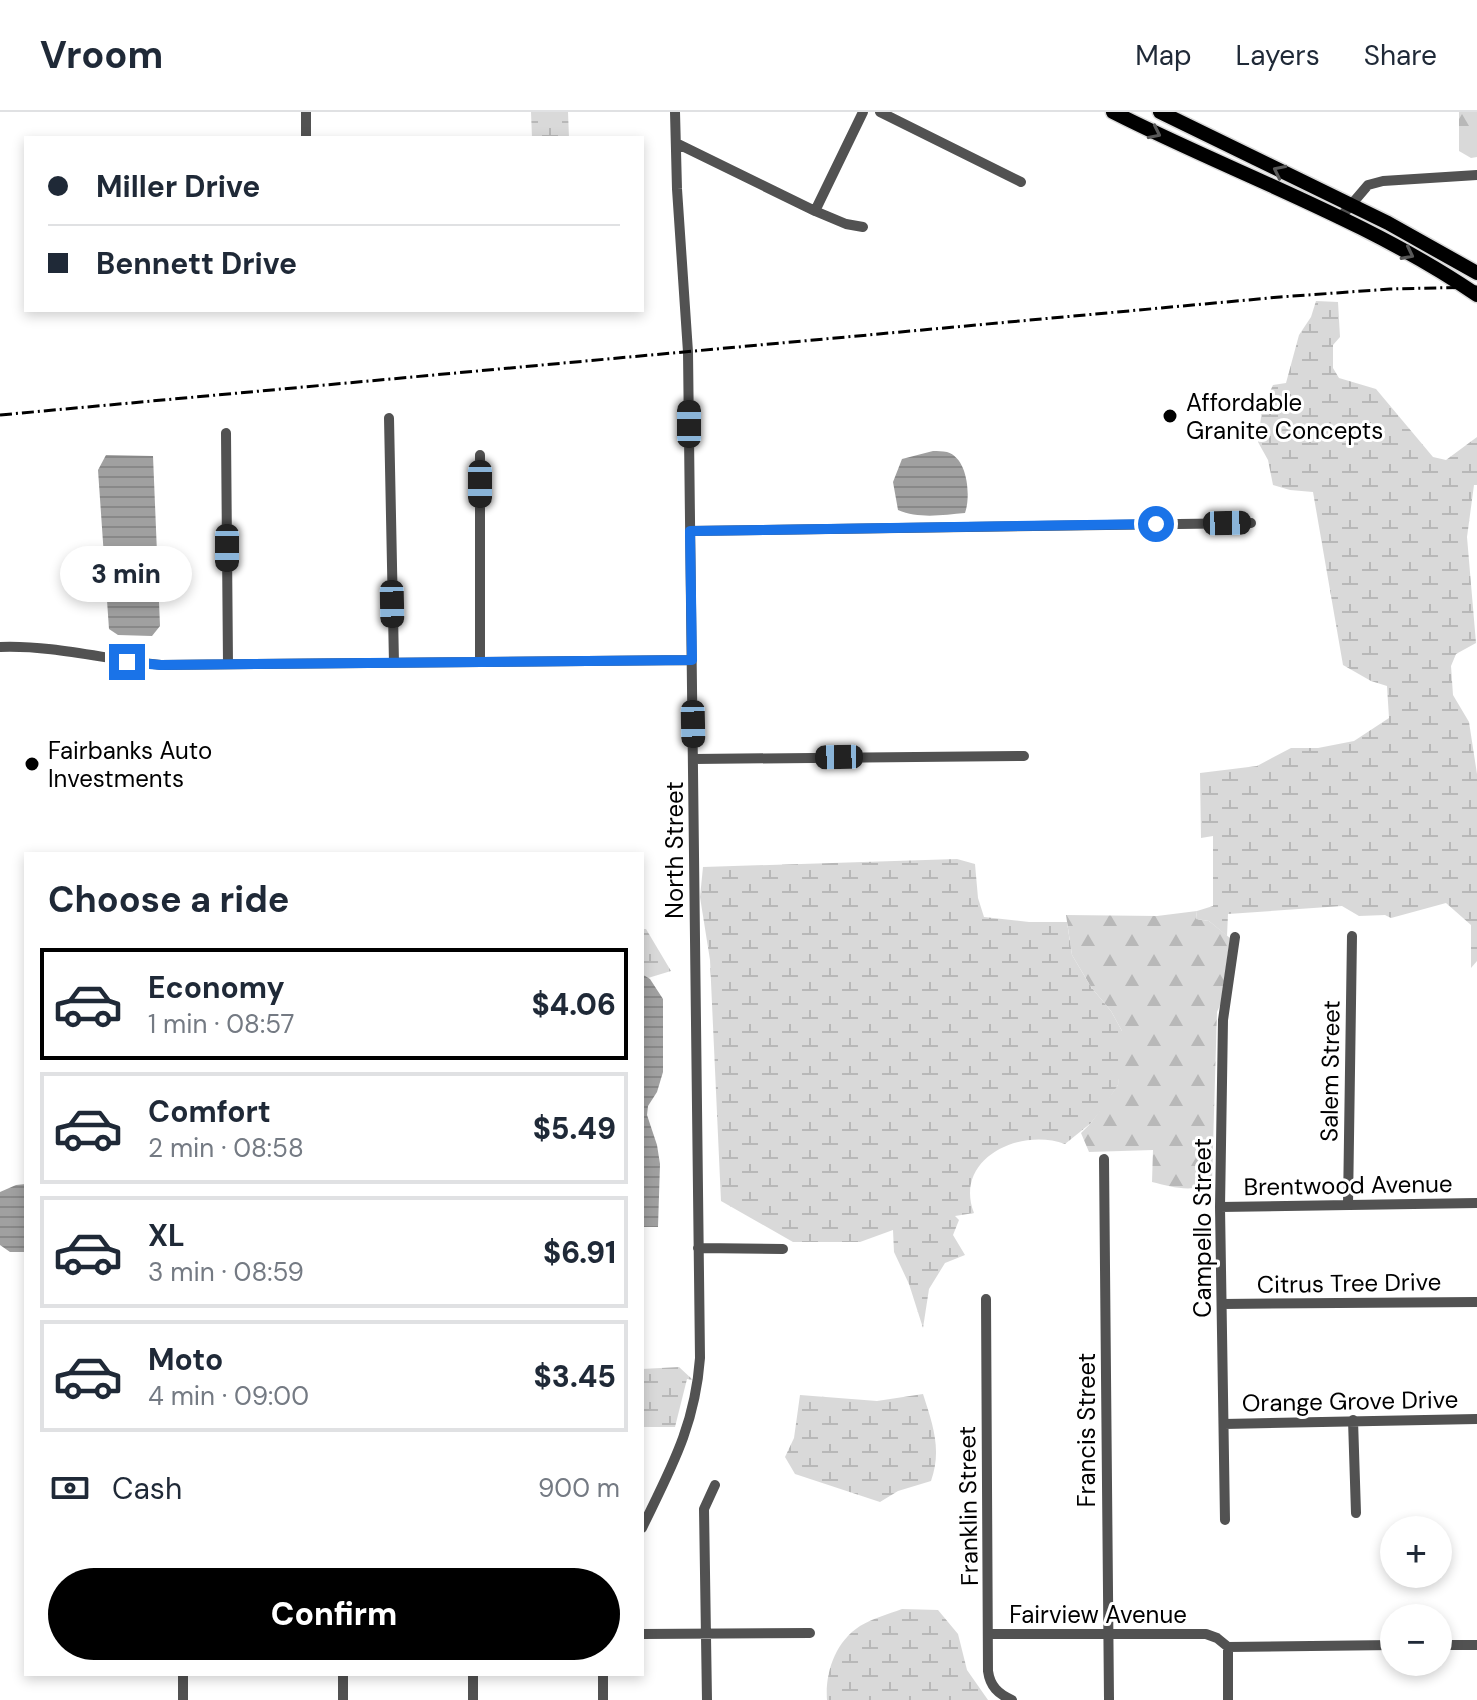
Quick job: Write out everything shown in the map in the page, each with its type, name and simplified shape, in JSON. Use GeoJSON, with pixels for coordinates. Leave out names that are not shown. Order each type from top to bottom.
{"type":"FeatureCollection","features":[{"type":"Feature","properties":{"kind":"main road"},"geometry":{"type":"LineString","coordinates":[[1113,112],[1339,219],[1429,265],[1477,295]]}},
{"type":"Feature","properties":{"kind":"main road"},"geometry":{"type":"LineString","coordinates":[[1160,112],[1425,242],[1477,273]]}},
{"type":"Feature","properties":{"kind":"street"},"geometry":{"type":"LineString","coordinates":[[306,112],[306,136]]}},
{"type":"Feature","properties":{"kind":"street","name":"North Street"},"geometry":{"type":"LineString","coordinates":[[644,1524],[685,1439],[698,1390],[700,1358],[688,346],[675,112]]}},
{"type":"Feature","properties":{"kind":"street"},"geometry":{"type":"LineString","coordinates":[[815,211],[863,112]]}},
{"type":"Feature","properties":{"kind":"street"},"geometry":{"type":"LineString","coordinates":[[880,112],[1021,182]]}},
{"type":"Feature","properties":{"kind":"street"},"geometry":{"type":"LineString","coordinates":[[676,143],[815,211],[846,224],[863,227]]}},
{"type":"Feature","properties":{"kind":"street"},"geometry":{"type":"LineString","coordinates":[[1339,219],[1368,185],[1383,181],[1477,175]]}},
{"type":"Feature","properties":{"kind":"street"},"geometry":{"type":"LineString","coordinates":[[389,418],[394,663]]}},
{"type":"Feature","properties":{"kind":"street"},"geometry":{"type":"LineString","coordinates":[[226,433],[228,664]]}},
{"type":"Feature","properties":{"kind":"street"},"geometry":{"type":"LineString","coordinates":[[480,455],[480,662]]}},
{"type":"Feature","properties":{"kind":"street"},"geometry":{"type":"LineString","coordinates":[[690,531],[1251,523]]}},
{"type":"Feature","properties":{"kind":"street"},"geometry":{"type":"LineString","coordinates":[[0,647],[70,651],[161,665],[692,660]]}},
{"type":"Feature","properties":{"kind":"street"},"geometry":{"type":"LineString","coordinates":[[694,759],[1024,756]]}},
{"type":"Feature","properties":{"kind":"street","name":"Salem Street"},"geometry":{"type":"LineString","coordinates":[[1348,1205],[1352,936]]}},
{"type":"Feature","properties":{"kind":"street","name":"Campello Street"},"geometry":{"type":"LineString","coordinates":[[1225,1520],[1220,1207],[1223,1020],[1235,937]]}},
{"type":"Feature","properties":{"kind":"street","name":"Francis Street"},"geometry":{"type":"LineString","coordinates":[[1104,1159],[1109,1700]]}},
{"type":"Feature","properties":{"kind":"street","name":"Brentwood Avenue"},"geometry":{"type":"LineString","coordinates":[[1220,1207],[1477,1203]]}},
{"type":"Feature","properties":{"kind":"street"},"geometry":{"type":"LineString","coordinates":[[698,1248],[783,1249]]}},
{"type":"Feature","properties":{"kind":"street","name":"Franklin Street"},"geometry":{"type":"LineString","coordinates":[[986,1299],[990,1681],[996,1690],[1012,1700]]}},
{"type":"Feature","properties":{"kind":"street","name":"Citrus Tree Drive"},"geometry":{"type":"LineString","coordinates":[[1222,1304],[1477,1302]]}},
{"type":"Feature","properties":{"kind":"street","name":"Orange Grove Drive"},"geometry":{"type":"LineString","coordinates":[[1224,1424],[1477,1419]]}},
{"type":"Feature","properties":{"kind":"street"},"geometry":{"type":"LineString","coordinates":[[1353,1420],[1356,1513]]}},
{"type":"Feature","properties":{"kind":"street"},"geometry":{"type":"LineString","coordinates":[[707,1700],[704,1509],[715,1485]]}},
{"type":"Feature","properties":{"kind":"street"},"geometry":{"type":"LineString","coordinates":[[644,1634],[810,1633]]}},
{"type":"Feature","properties":{"kind":"street","name":"Fairview Avenue"},"geometry":{"type":"LineString","coordinates":[[989,1634],[1206,1634],[1228,1647],[1380,1645]]}},
{"type":"Feature","properties":{"kind":"street"},"geometry":{"type":"LineString","coordinates":[[1452,1645],[1477,1645]]}},
{"type":"Feature","properties":{"kind":"street"},"geometry":{"type":"LineString","coordinates":[[1228,1647],[1228,1700]]}},
{"type":"Feature","properties":{"kind":"street"},"geometry":{"type":"LineString","coordinates":[[183,1676],[183,1700]]}},
{"type":"Feature","properties":{"kind":"street"},"geometry":{"type":"LineString","coordinates":[[343,1676],[343,1700]]}},
{"type":"Feature","properties":{"kind":"street"},"geometry":{"type":"LineString","coordinates":[[473,1676],[473,1700]]}},
{"type":"Feature","properties":{"kind":"street"},"geometry":{"type":"LineString","coordinates":[[603,1676],[603,1700]]}},
{"type":"Feature","properties":{"kind":"green space"},"geometry":{"type":"Polygon","coordinates":[[[531,112],[568,112],[569,136],[532,136],[531,112]]]}},
{"type":"Feature","properties":{"kind":"green space"},"geometry":{"type":"Polygon","coordinates":[[[1459,112],[1477,112],[1477,157],[1471,158],[1459,151],[1459,112]]]}},
{"type":"Feature","properties":{"kind":"green space"},"geometry":{"type":"Polygon","coordinates":[[[1316,301],[1338,302],[1340,337],[1333,345],[1333,368],[1339,378],[1376,389],[1433,457],[1446,460],[1477,437],[1477,485],[1474,485],[1467,537],[1476,643],[1456,654],[1451,666],[1453,695],[1469,722],[1477,774],[1477,961],[1471,968],[1471,925],[1446,903],[1391,918],[1385,915],[1359,916],[1342,906],[1228,914],[1227,936],[1209,921],[1196,919],[1197,911],[1213,906],[1213,836],[1201,838],[1200,773],[1257,766],[1291,748],[1318,748],[1354,741],[1389,718],[1387,686],[1343,665],[1313,492],[1273,485],[1268,460],[1258,442],[1262,409],[1273,385],[1286,383],[1299,335],[1311,317],[1316,301]]]}},
{"type":"Feature","properties":{"kind":"green space"},"geometry":{"type":"Polygon","coordinates":[[[957,859],[975,864],[978,898],[984,917],[1067,922],[1072,955],[1122,1031],[1122,1058],[1118,1085],[1105,1105],[1091,1123],[1065,1144],[1029,1140],[1011,1144],[982,1163],[973,1177],[970,1194],[974,1213],[955,1216],[959,1220],[953,1235],[965,1255],[945,1263],[929,1289],[923,1328],[909,1284],[894,1252],[893,1230],[860,1242],[793,1242],[721,1201],[710,960],[700,897],[703,867],[957,859]]]}},
{"type":"Feature","properties":{"kind":"green space"},"geometry":{"type":"Polygon","coordinates":[[[1197,911],[1196,919],[1209,921],[1230,938],[1217,1012],[1212,1181],[1198,1187],[1183,1188],[1152,1182],[1153,1150],[1089,1152],[1081,1133],[1118,1085],[1122,1031],[1072,955],[1066,915],[1157,916],[1197,911]]]}},
{"type":"Feature","properties":{"kind":"green space"},"geometry":{"type":"Polygon","coordinates":[[[644,929],[671,971],[648,978],[644,975],[644,929]]]}},
{"type":"Feature","properties":{"kind":"green space"},"geometry":{"type":"Polygon","coordinates":[[[679,1367],[693,1380],[687,1379],[675,1427],[644,1427],[644,1369],[679,1367]]]}},
{"type":"Feature","properties":{"kind":"green space"},"geometry":{"type":"Polygon","coordinates":[[[923,1394],[936,1448],[931,1481],[898,1491],[880,1502],[795,1474],[785,1457],[794,1438],[800,1395],[877,1401],[923,1394]]]}},
{"type":"Feature","properties":{"kind":"green space"},"geometry":{"type":"Polygon","coordinates":[[[902,1609],[938,1610],[958,1634],[967,1670],[988,1700],[827,1700],[830,1669],[844,1641],[860,1626],[902,1609]]]}},
{"type":"Feature","properties":{"kind":"shaded area"},"geometry":{"type":"Polygon","coordinates":[[[933,451],[954,456],[964,469],[968,497],[965,513],[923,515],[898,510],[893,482],[902,459],[933,451]]]}},
{"type":"Feature","properties":{"kind":"shaded area"},"geometry":{"type":"Polygon","coordinates":[[[106,455],[153,456],[160,626],[152,636],[118,635],[109,629],[98,470],[106,455]]]}},
{"type":"Feature","properties":{"kind":"shaded area"},"geometry":{"type":"Polygon","coordinates":[[[644,975],[663,999],[663,1072],[647,1115],[660,1164],[658,1227],[644,1227],[644,975]]]}},
{"type":"Feature","properties":{"kind":"shaded area"},"geometry":{"type":"Polygon","coordinates":[[[24,1184],[24,1252],[10,1252],[0,1245],[0,1192],[24,1184]]]}},
{"type":"Feature","properties":{"kind":"railway"},"geometry":{"type":"LineString","coordinates":[[0,415],[1280,297],[1390,289],[1477,287]]}},
{"type":"Feature","properties":{"kind":"place","name":"Affordable Granite Concepts"},"geometry":{"type":"Point","coordinates":[1170,416]}},
{"type":"Feature","properties":{"kind":"place","name":"Fairbanks Auto Investments"},"geometry":{"type":"Point","coordinates":[32,764]}},
{"type":"Feature","properties":{"kind":"route"},"geometry":{"type":"LineString","coordinates":[[127,662],[161,665],[692,660],[690,531],[1156,524]]}}]}
